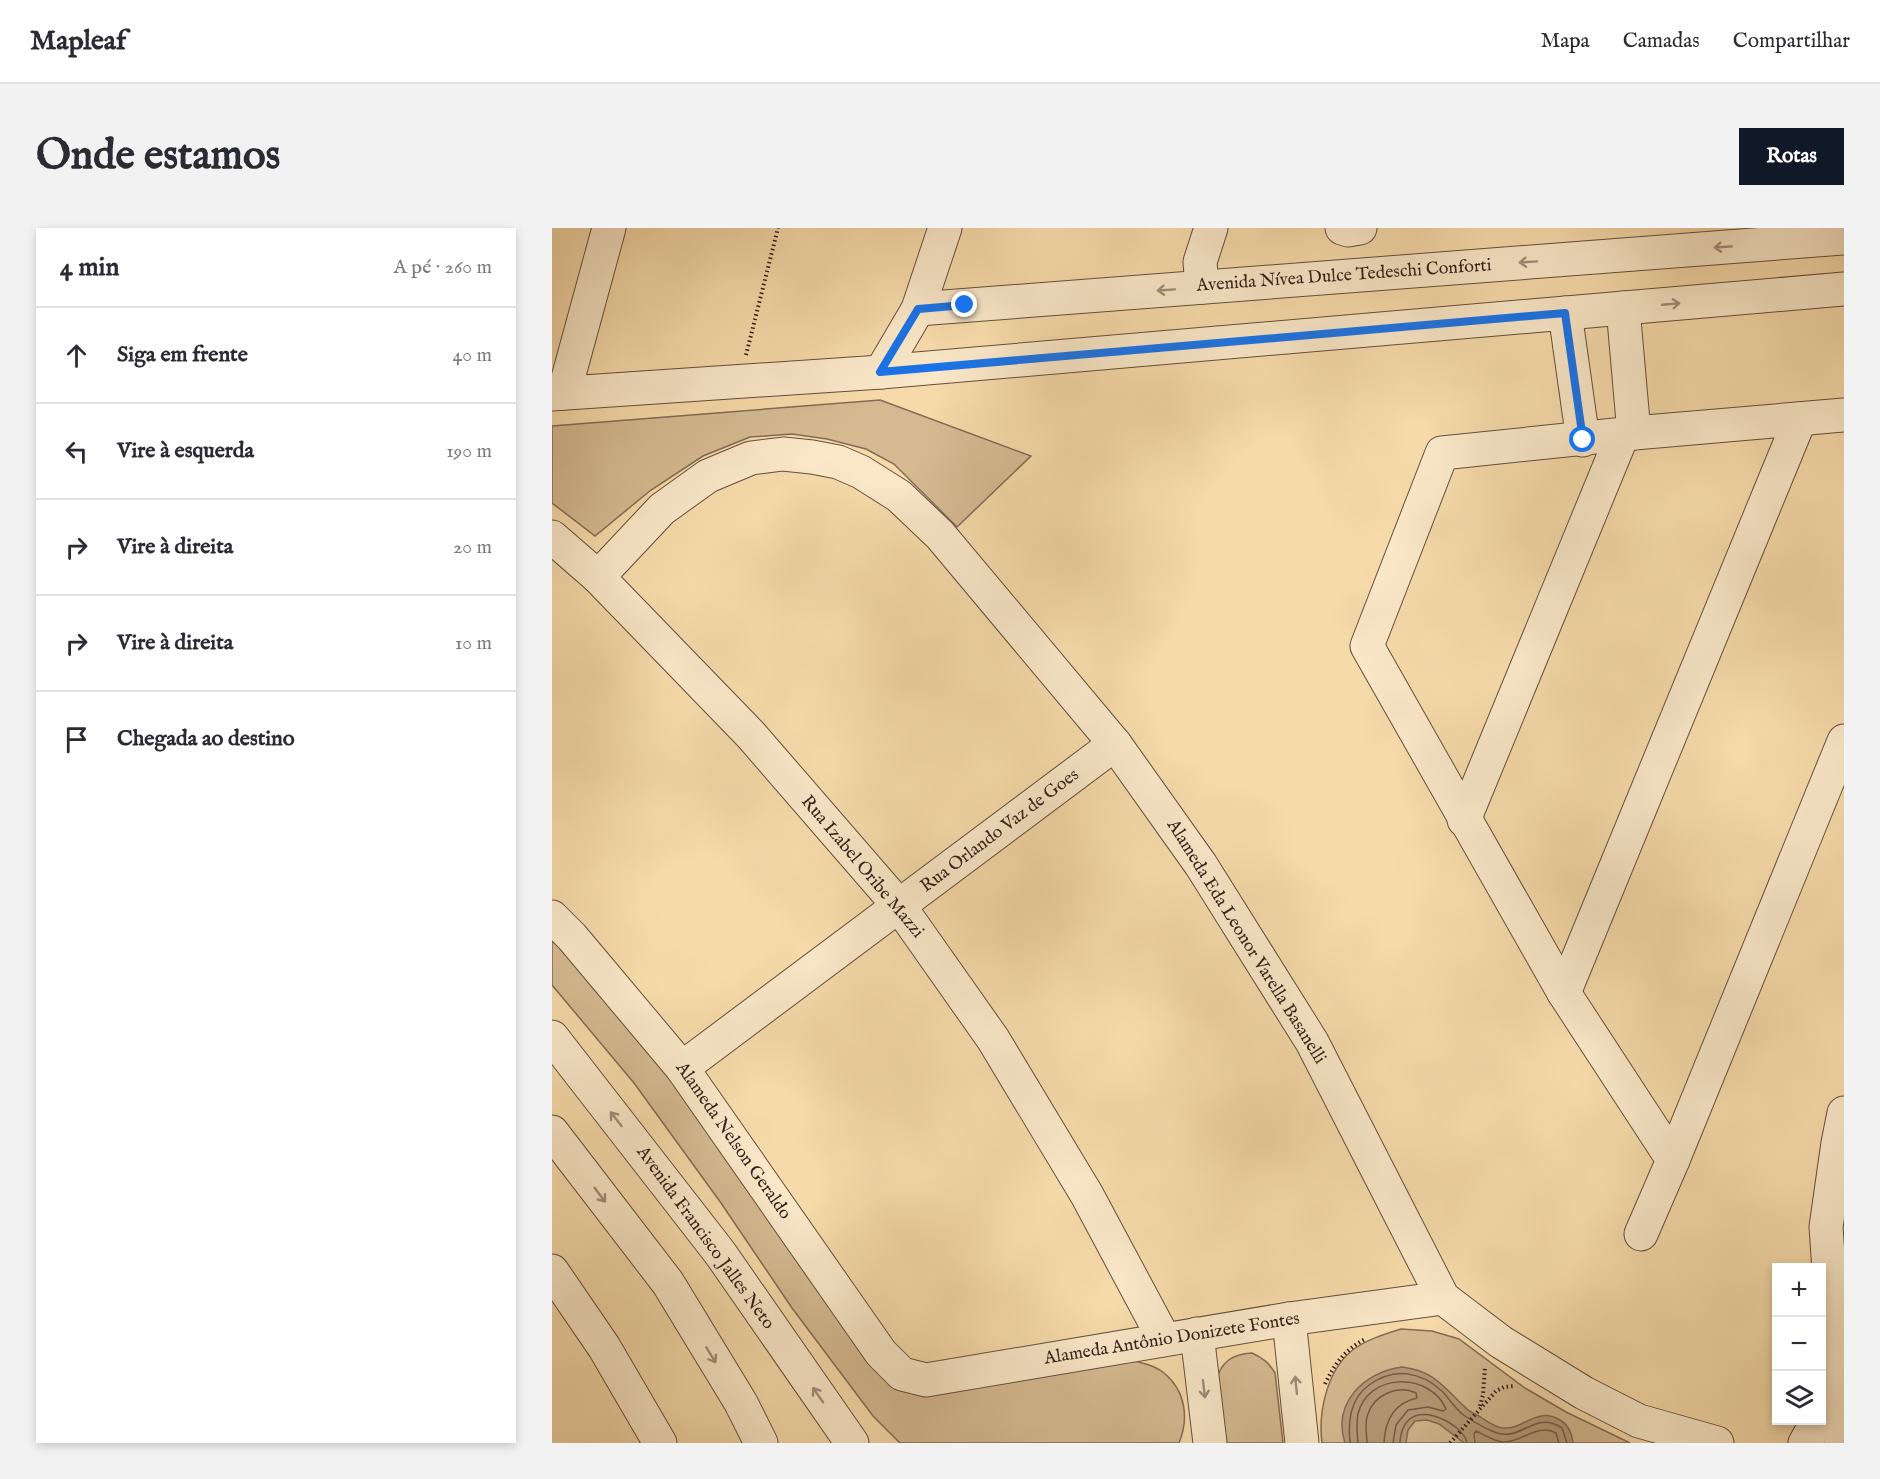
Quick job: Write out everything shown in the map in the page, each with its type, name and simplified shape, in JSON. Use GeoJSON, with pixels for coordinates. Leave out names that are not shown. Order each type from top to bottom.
{"type":"FeatureCollection","features":[{"type":"Feature","properties":{"kind":"street"},"geometry":{"type":"LineString","coordinates":[[609,228],[558,393],[880,372],[1844,289]]}},
{"type":"Feature","properties":{"kind":"street"},"geometry":{"type":"LineString","coordinates":[[880,372],[918,309],[945,228]]}},
{"type":"Feature","properties":{"kind":"street"},"geometry":{"type":"LineString","coordinates":[[1202,287],[1200,262],[1210,228]]}},
{"type":"Feature","properties":{"kind":"street"},"geometry":{"type":"LineString","coordinates":[[1342,228],[1348,230],[1360,228]]}},
{"type":"Feature","properties":{"kind":"street","name":"Avenida Nívea Dulce Tedeschi Conforti"},"geometry":{"type":"LineString","coordinates":[[918,309],[1844,238]]}},
{"type":"Feature","properties":{"kind":"street"},"geometry":{"type":"LineString","coordinates":[[1464,820],[1628,435],[1623,308]]}},
{"type":"Feature","properties":{"kind":"street"},"geometry":{"type":"LineString","coordinates":[[1565,313],[1583,440]]}},
{"type":"Feature","properties":{"kind":"street"},"geometry":{"type":"LineString","coordinates":[[1673,1160],[1564,993],[1367,646],[1442,453],[1844,415]]}},
{"type":"Feature","properties":{"kind":"street"},"geometry":{"type":"LineString","coordinates":[[1564,993],[1800,419]]}},
{"type":"Feature","properties":{"kind":"street","name":"Alameda Eda Leonor Varella Basanelli"},"geometry":{"type":"LineString","coordinates":[[598,577],[662,509],[708,476],[751,458],[783,454],[812,456],[838,462],[861,472],[899,496],[940,535],[1115,744],[1201,865],[1312,1042],[1443,1298],[1501,1342],[1584,1393],[1639,1420],[1717,1443]]}},
{"type":"Feature","properties":{"kind":"street","name":"Rua Izabel Oribe Mazzi"},"geometry":{"type":"LineString","coordinates":[[552,537],[598,577],[751,735],[900,907],[993,1039],[1087,1195],[1164,1340]]}},
{"type":"Feature","properties":{"kind":"street"},"geometry":{"type":"LineString","coordinates":[[1641,1234],[1844,741]]}},
{"type":"Feature","properties":{"kind":"street","name":"Rua Orlando Vaz de Goes"},"geometry":{"type":"LineString","coordinates":[[682,1068],[1115,744]]}},
{"type":"Feature","properties":{"kind":"street","name":"Alameda Nelson Geraldo"},"geometry":{"type":"LineString","coordinates":[[552,917],[572,937],[682,1068],[881,1353],[902,1374]]}},
{"type":"Feature","properties":{"kind":"street","name":"Avenida Francisco Jalles Neto"},"geometry":{"type":"LineString","coordinates":[[552,1037],[720,1253],[852,1443]]}},
{"type":"Feature","properties":{"kind":"street"},"geometry":{"type":"LineString","coordinates":[[1841,1443],[1829,1401],[1838,1143],[1844,1113]]}},
{"type":"Feature","properties":{"kind":"street"},"geometry":{"type":"LineString","coordinates":[[552,1132],[668,1283],[741,1403],[761,1443]]}},
{"type":"Feature","properties":{"kind":"street"},"geometry":{"type":"LineString","coordinates":[[552,1271],[604,1347],[660,1443]]}},
{"type":"Feature","properties":{"kind":"street","name":"Alameda Antônio Donizete Fontes"},"geometry":{"type":"LineString","coordinates":[[902,1374],[926,1380],[1289,1319],[1443,1298]]}},
{"type":"Feature","properties":{"kind":"street"},"geometry":{"type":"LineString","coordinates":[[1289,1319],[1302,1443]]}},
{"type":"Feature","properties":{"kind":"street"},"geometry":{"type":"LineString","coordinates":[[1197,1334],[1210,1443]]}},
{"type":"Feature","properties":{"kind":"street"},"geometry":{"type":"LineString","coordinates":[[1805,1443],[1815,1425]]}},
{"type":"Feature","properties":{"kind":"path"},"geometry":{"type":"LineString","coordinates":[[747,348],[778,228]]}},
{"type":"Feature","properties":{"kind":"path"},"geometry":{"type":"LineString","coordinates":[[1324,1386],[1335,1363],[1351,1346],[1366,1338]]}},
{"type":"Feature","properties":{"kind":"path"},"geometry":{"type":"LineString","coordinates":[[1477,1410],[1483,1395],[1485,1362]]}},
{"type":"Feature","properties":{"kind":"path"},"geometry":{"type":"LineString","coordinates":[[1450,1443],[1496,1391],[1504,1386],[1521,1385]]}},
{"type":"Feature","properties":{"kind":"shaded area"},"geometry":{"type":"Polygon","coordinates":[[[880,400],[1031,456],[957,527],[894,464],[866,449],[827,439],[792,434],[750,437],[703,456],[651,490],[595,536],[552,503],[552,426],[880,400]]]}},
{"type":"Feature","properties":{"kind":"shaded area"},"geometry":{"type":"Polygon","coordinates":[[[552,932],[673,1074],[898,1381],[1127,1359],[1160,1370],[1177,1388],[1184,1406],[1184,1424],[1179,1443],[900,1443],[873,1416],[792,1308],[721,1203],[634,1083],[552,985],[552,932]]]}},
{"type":"Feature","properties":{"kind":"shaded area"},"geometry":{"type":"Polygon","coordinates":[[[1401,1329],[1432,1331],[1459,1339],[1525,1388],[1566,1412],[1630,1443],[1322,1443],[1323,1405],[1337,1368],[1359,1345],[1401,1329]]]}},
{"type":"Feature","properties":{"kind":"shaded area"},"geometry":{"type":"Polygon","coordinates":[[[1252,1353],[1265,1361],[1275,1373],[1283,1443],[1224,1443],[1216,1381],[1218,1374],[1228,1360],[1252,1353]]]}},
{"type":"Feature","properties":{"kind":"water"},"geometry":{"type":"Polygon","coordinates":[[[1402,1367],[1431,1376],[1468,1410],[1503,1428],[1517,1426],[1537,1417],[1552,1416],[1568,1427],[1573,1443],[1464,1443],[1439,1424],[1427,1420],[1415,1421],[1408,1430],[1406,1443],[1345,1443],[1342,1428],[1343,1415],[1354,1392],[1375,1375],[1402,1367]]]}},
{"type":"Feature","properties":{"kind":"route"},"geometry":{"type":"LineString","coordinates":[[965,305],[918,309],[880,372],[1565,313],[1583,440]]}}]}
